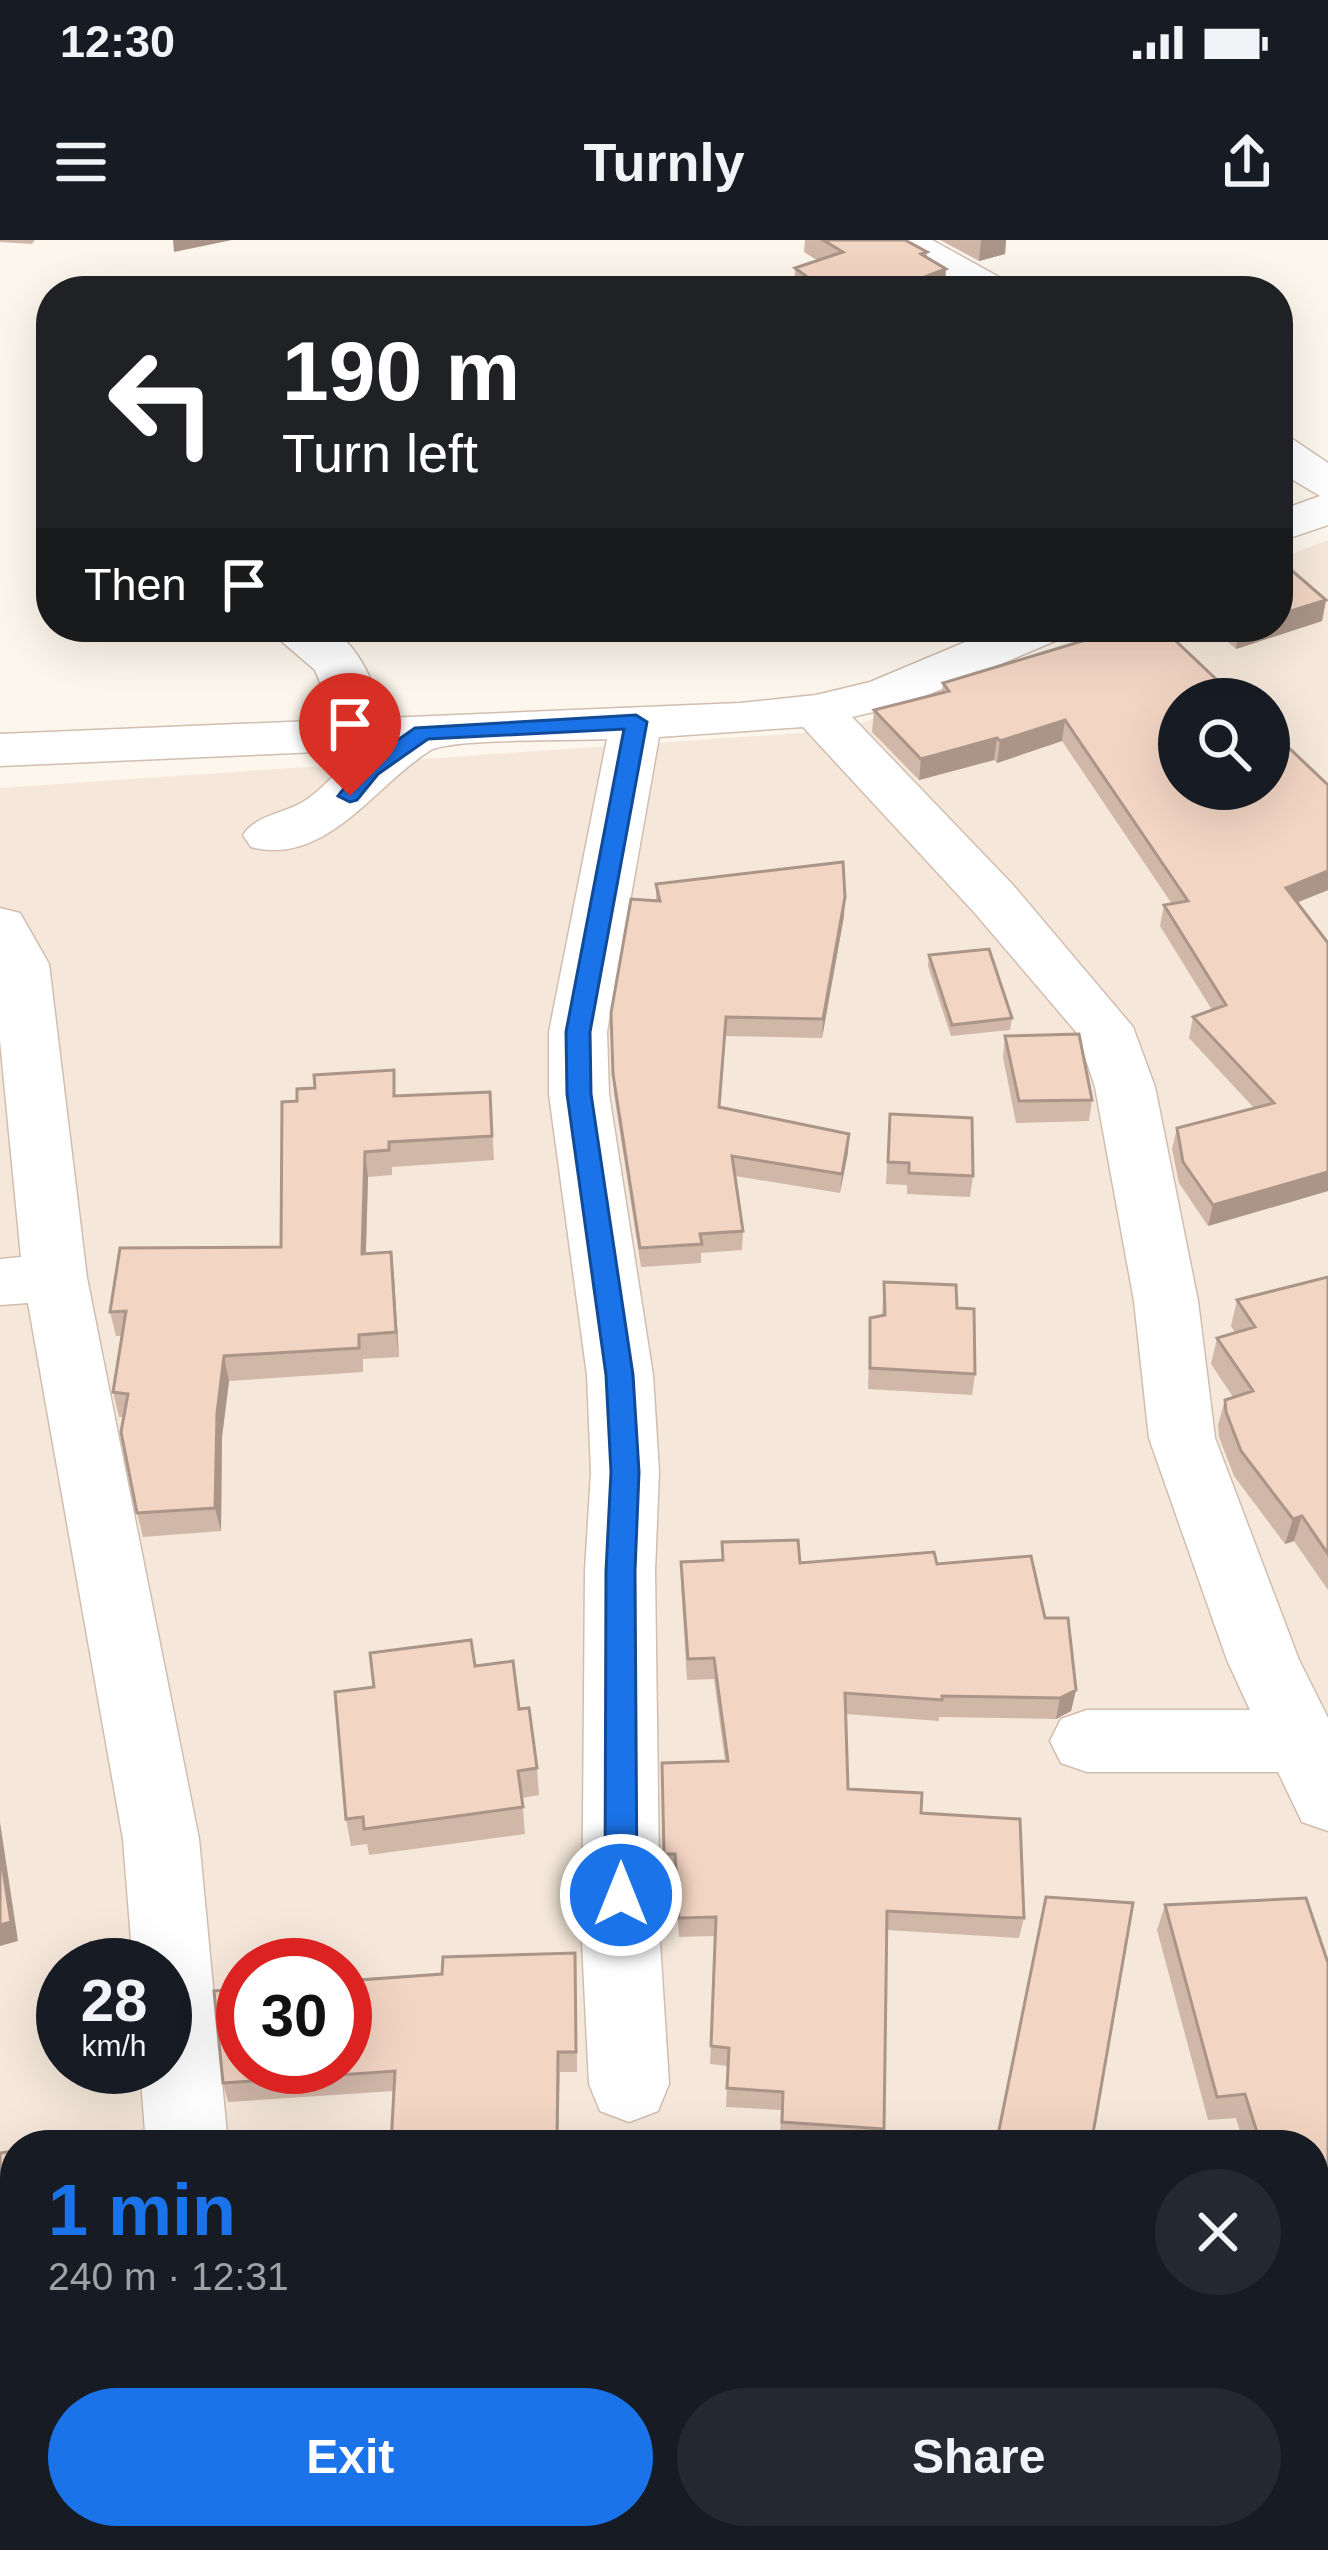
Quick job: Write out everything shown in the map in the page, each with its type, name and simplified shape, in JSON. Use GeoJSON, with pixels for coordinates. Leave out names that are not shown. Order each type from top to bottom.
{"type":"FeatureCollection","features":[{"type":"Feature","properties":{"kind":"street"},"geometry":{"type":"LineString","coordinates":[[902,240],[966,276]]}},
{"type":"Feature","properties":{"kind":"street"},"geometry":{"type":"LineString","coordinates":[[1293,475],[1315,511]]}},
{"type":"Feature","properties":{"kind":"street"},"geometry":{"type":"LineString","coordinates":[[315,642],[329,650],[346,677],[365,733]]}},
{"type":"Feature","properties":{"kind":"street"},"geometry":{"type":"LineString","coordinates":[[0,750],[422,733],[816,710],[886,694],[1009,642]]}},
{"type":"Feature","properties":{"kind":"street"},"geometry":{"type":"LineString","coordinates":[[816,710],[1006,913],[1104,1027],[1124,1087],[1166,1301],[1182,1438],[1263,1660],[1316,1770]]}},
{"type":"Feature","properties":{"kind":"street"},"geometry":{"type":"LineString","coordinates":[[629,2084],[621,1942],[620,1571],[625,1472],[620,1375],[579,1094],[578,1032],[636,722]]}},
{"type":"Feature","properties":{"kind":"street"},"geometry":{"type":"LineString","coordinates":[[270,835],[315,818],[350,796],[370,769],[422,733]]}},
{"type":"Feature","properties":{"kind":"street"},"geometry":{"type":"LineString","coordinates":[[0,926],[21,964],[27,1280],[161,1839],[186,2130]]}},
{"type":"Feature","properties":{"kind":"street"},"geometry":{"type":"LineString","coordinates":[[1087,1741],[1316,1770]]}},
{"type":"Feature","properties":{"kind":"shaded area"},"geometry":{"type":"Polygon","coordinates":[[[1328,540],[1328,2130],[0,2130],[0,788],[844,730],[1068,642],[1293,642],[1293,553],[1328,540]]]}},
{"type":"Feature","properties":{"kind":"building"},"geometry":{"type":"Polygon","coordinates":[[[823,240],[905,240],[946,269],[927,276],[806,276],[795,268],[843,252],[823,240]]]}},
{"type":"Feature","properties":{"kind":"building"},"geometry":{"type":"Polygon","coordinates":[[[1293,572],[1326,600],[1293,610],[1293,572]]]}},
{"type":"Feature","properties":{"kind":"building"},"geometry":{"type":"Polygon","coordinates":[[[1079,642],[1177,642],[1215,678],[1158,678],[1158,810],[1290,810],[1290,749],[1328,785],[1328,871],[1286,888],[1328,943],[1328,1172],[1213,1205],[1183,1162],[1177,1128],[1274,1103],[1193,1017],[1226,1005],[1164,905],[1188,901],[1065,720],[921,759],[874,710],[949,691],[943,683],[1079,642]]]}},
{"type":"Feature","properties":{"kind":"building"},"geometry":{"type":"Polygon","coordinates":[[[843,862],[845,897],[823,1019],[726,1017],[719,1107],[849,1134],[842,1174],[732,1156],[743,1231],[700,1234],[702,1244],[640,1248],[613,1074],[611,1013],[631,899],[660,901],[656,884],[843,862]]]}},
{"type":"Feature","properties":{"kind":"building"},"geometry":{"type":"Polygon","coordinates":[[[989,949],[1012,1018],[952,1025],[929,955],[989,949]]]}},
{"type":"Feature","properties":{"kind":"building"},"geometry":{"type":"Polygon","coordinates":[[[1079,1034],[1092,1100],[1019,1101],[1005,1036],[1079,1034]]]}},
{"type":"Feature","properties":{"kind":"building"},"geometry":{"type":"Polygon","coordinates":[[[394,1070],[394,1096],[490,1092],[492,1136],[389,1142],[389,1150],[365,1152],[362,1254],[391,1252],[396,1332],[359,1335],[359,1348],[224,1356],[217,1413],[215,1508],[137,1513],[121,1432],[128,1394],[113,1392],[126,1311],[110,1312],[120,1248],[281,1247],[282,1102],[297,1101],[297,1089],[315,1088],[314,1075],[394,1070]]]}},
{"type":"Feature","properties":{"kind":"building"},"geometry":{"type":"Polygon","coordinates":[[[890,1114],[972,1118],[973,1176],[909,1173],[909,1163],[888,1162],[890,1114]]]}},
{"type":"Feature","properties":{"kind":"building"},"geometry":{"type":"Polygon","coordinates":[[[1328,1277],[1328,1554],[1302,1516],[1293,1519],[1241,1451],[1225,1400],[1253,1391],[1217,1338],[1255,1327],[1237,1300],[1328,1277]]]}},
{"type":"Feature","properties":{"kind":"building"},"geometry":{"type":"Polygon","coordinates":[[[884,1282],[956,1285],[957,1308],[974,1309],[975,1374],[870,1368],[870,1318],[885,1315],[884,1282]]]}},
{"type":"Feature","properties":{"kind":"building"},"geometry":{"type":"Polygon","coordinates":[[[798,1540],[800,1563],[934,1552],[937,1564],[1031,1556],[1045,1618],[1068,1618],[1076,1690],[1060,1698],[942,1696],[942,1700],[845,1693],[848,1789],[922,1793],[921,1813],[1020,1819],[1024,1918],[887,1911],[884,2129],[782,2122],[783,2092],[727,2088],[729,2048],[711,2046],[716,1917],[679,1918],[675,1854],[664,1854],[662,1763],[728,1761],[714,1658],[688,1659],[681,1562],[723,1560],[722,1542],[798,1540]]]}},
{"type":"Feature","properties":{"kind":"building"},"geometry":{"type":"Polygon","coordinates":[[[471,1640],[475,1666],[513,1661],[519,1709],[529,1708],[537,1768],[518,1771],[523,1807],[364,1829],[363,1817],[346,1819],[335,1692],[374,1687],[370,1653],[471,1640]]]}},
{"type":"Feature","properties":{"kind":"building"},"geometry":{"type":"Polygon","coordinates":[[[0,1850],[11,1922],[0,1925],[0,1850]]]}},
{"type":"Feature","properties":{"kind":"building"},"geometry":{"type":"Polygon","coordinates":[[[1046,1897],[1133,1903],[1094,2130],[999,2130],[1046,1897]]]}},
{"type":"Feature","properties":{"kind":"building"},"geometry":{"type":"Polygon","coordinates":[[[1306,1898],[1328,1963],[1328,2130],[1256,2130],[1245,2094],[1217,2097],[1165,1905],[1306,1898]]]}},
{"type":"Feature","properties":{"kind":"building"},"geometry":{"type":"Polygon","coordinates":[[[575,1953],[576,2052],[558,2052],[557,2130],[392,2130],[395,2071],[372,2073],[372,1979],[442,1974],[443,1957],[575,1953]]]}},
{"type":"Feature","properties":{"kind":"route"},"geometry":{"type":"LineString","coordinates":[[350,796],[370,769],[422,733],[636,722],[578,1032],[579,1094],[620,1375],[626,1492],[620,1571],[621,1895]]}}]}
